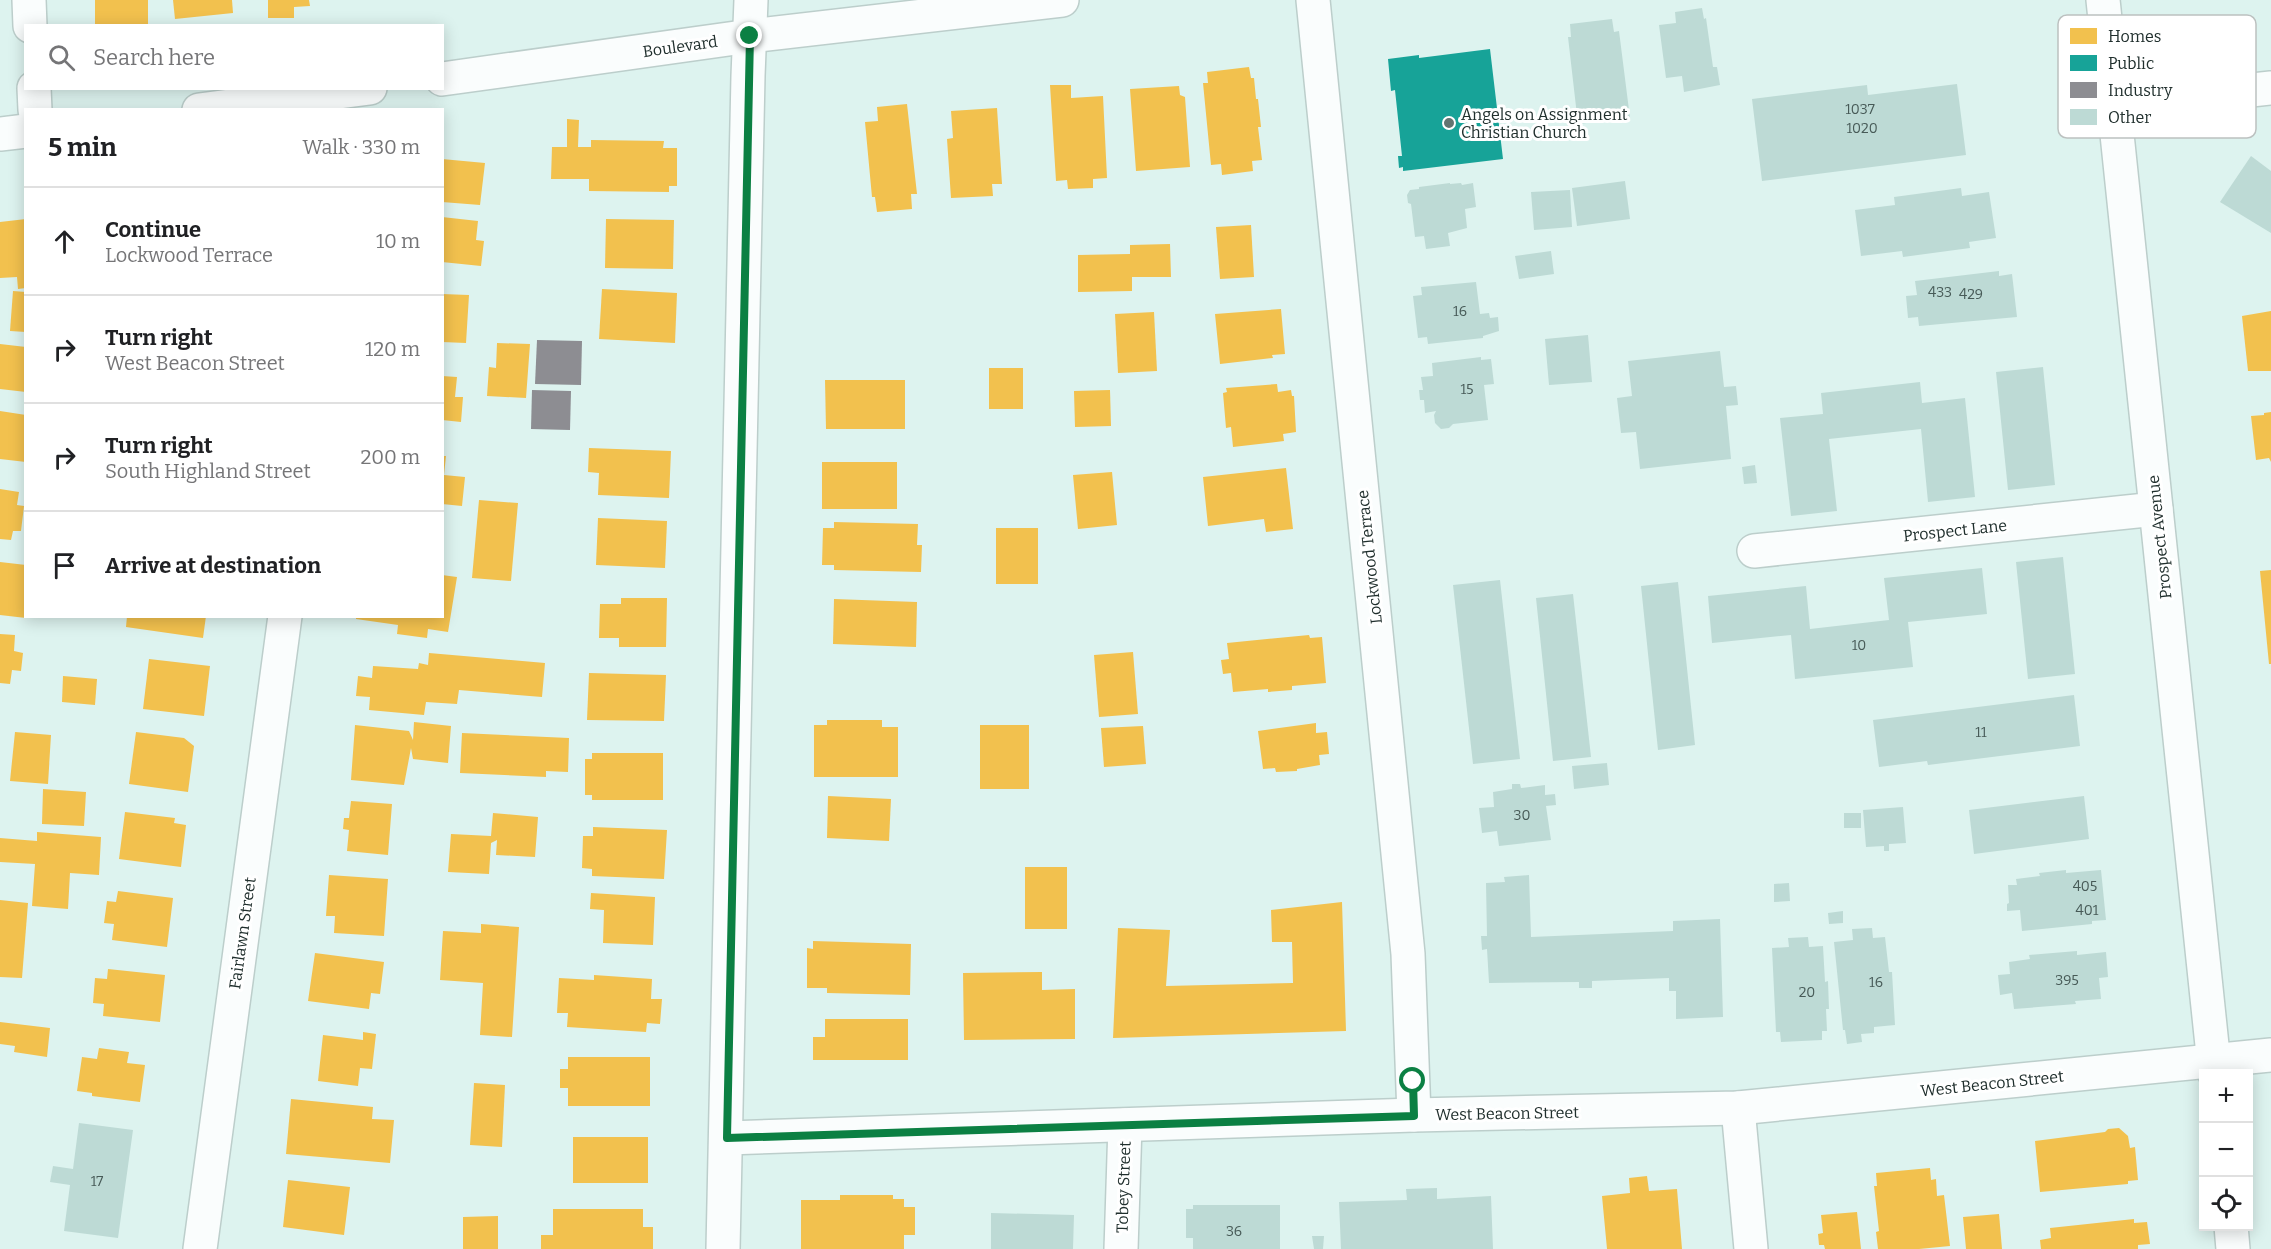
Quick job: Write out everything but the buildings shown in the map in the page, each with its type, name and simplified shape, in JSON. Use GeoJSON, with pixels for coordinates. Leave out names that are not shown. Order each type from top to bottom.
{"type":"FeatureCollection","features":[{"type":"Feature","properties":{"kind":"street"},"geometry":{"type":"LineString","coordinates":[[29,0],[30,24]]}},
{"type":"Feature","properties":{"kind":"street"},"geometry":{"type":"LineString","coordinates":[[723,1249],[751,0]]}},
{"type":"Feature","properties":{"kind":"street","name":"Boulevard"},"geometry":{"type":"LineString","coordinates":[[444,79],[750,36],[1062,0]]}},
{"type":"Feature","properties":{"kind":"street","name":"Lockwood Terrace"},"geometry":{"type":"LineString","coordinates":[[1313,0],[1408,954],[1414,1116]]}},
{"type":"Feature","properties":{"kind":"street","name":"Prospect Avenue"},"geometry":{"type":"LineString","coordinates":[[2103,0],[2105,15]]}},
{"type":"Feature","properties":{"kind":"street"},"geometry":{"type":"LineString","coordinates":[[2256,90],[2271,88]]}},
{"type":"Feature","properties":{"kind":"street"},"geometry":{"type":"LineString","coordinates":[[34,90],[35,108]]}},
{"type":"Feature","properties":{"kind":"street"},"geometry":{"type":"LineString","coordinates":[[221,108],[356,96]]}},
{"type":"Feature","properties":{"kind":"street"},"geometry":{"type":"LineString","coordinates":[[0,134],[24,131]]}},
{"type":"Feature","properties":{"kind":"street","name":"Prospect Avenue"},"geometry":{"type":"LineString","coordinates":[[2117,138],[2214,1068]]}},
{"type":"Feature","properties":{"kind":"street","name":"Prospect Lane"},"geometry":{"type":"LineString","coordinates":[[1754,551],[2156,509]]}},
{"type":"Feature","properties":{"kind":"street","name":"Fairlawn Street"},"geometry":{"type":"LineString","coordinates":[[200,1249],[285,618]]}},
{"type":"Feature","properties":{"kind":"street","name":"West Beacon Street"},"geometry":{"type":"LineString","coordinates":[[727,1138],[1738,1108],[2214,1068],[2271,1055]]}},
{"type":"Feature","properties":{"kind":"street"},"geometry":{"type":"LineString","coordinates":[[1738,1108],[1751,1249]]}},
{"type":"Feature","properties":{"kind":"street","name":"Tobey Street"},"geometry":{"type":"LineString","coordinates":[[1121,1249],[1125,1125]]}},
{"type":"Feature","properties":{"kind":"street"},"geometry":{"type":"LineString","coordinates":[[2231,1231],[2233,1249]]}},
{"type":"Feature","properties":{"kind":"place","name":"Angels on Assignment Christian Church"},"geometry":{"type":"Point","coordinates":[1449,123]}},
{"type":"Feature","properties":{"kind":"route"},"geometry":{"type":"LineString","coordinates":[[750,36],[727,1138],[1414,1116],[1413,1081]]}}]}
